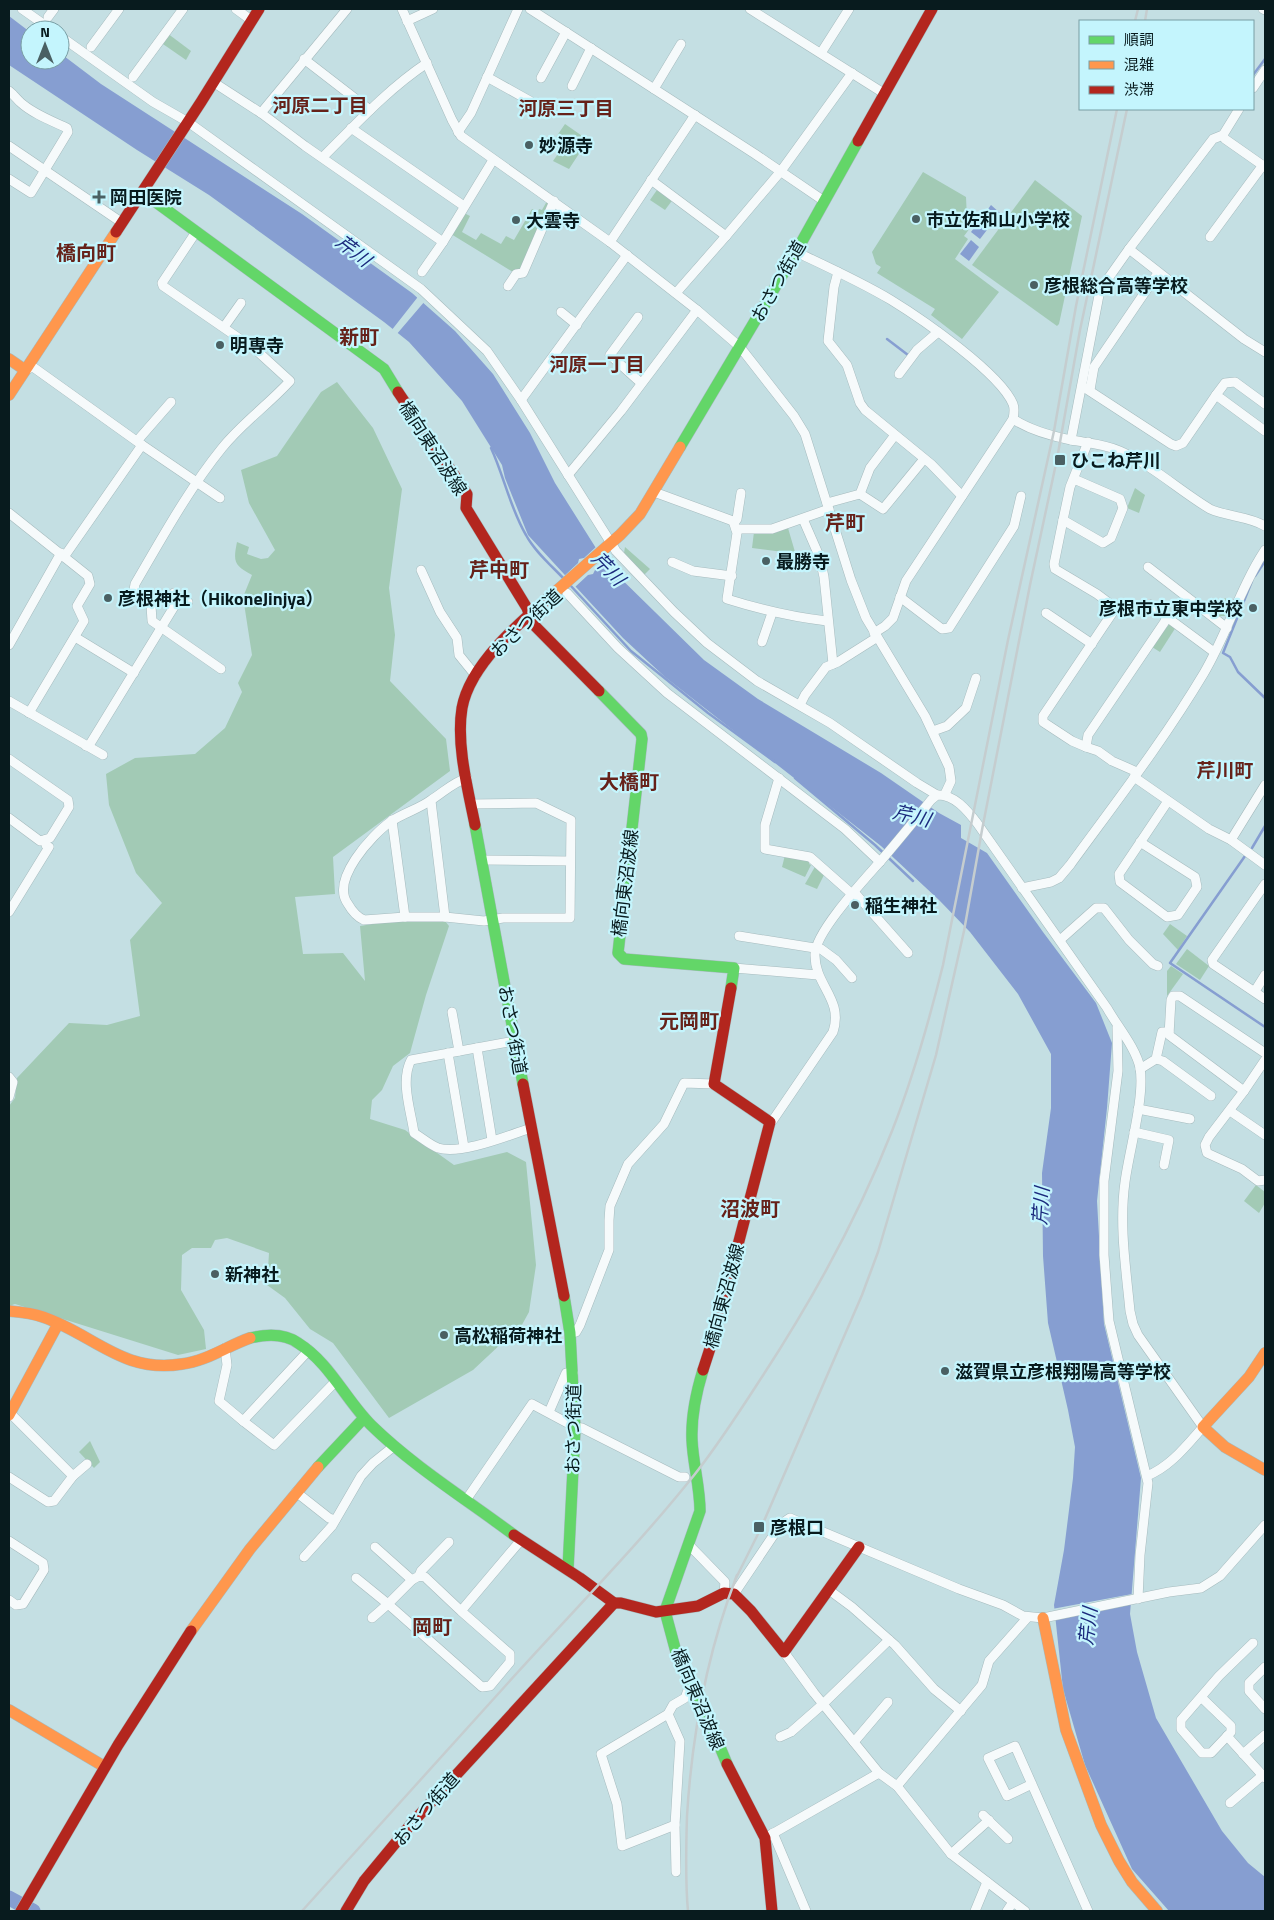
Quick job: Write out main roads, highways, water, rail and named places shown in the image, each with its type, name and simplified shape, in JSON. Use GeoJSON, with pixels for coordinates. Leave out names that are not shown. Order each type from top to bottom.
{"type":"FeatureCollection","features":[{"type":"Feature","properties":{"kind":"water","name":"芹川"},"geometry":{"type":"Polygon","coordinates":[[[9,16],[20,24],[20,70],[70,70],[70,61],[101,84],[302,214],[412,293],[455,331],[493,374],[530,433],[555,483],[606,564],[704,660],[758,699],[881,773],[939,813],[961,825],[961,838],[987,853],[1096,1003],[1112,1043],[1097,1201],[1104,1324],[1141,1478],[1130,1614],[1137,1652],[1156,1718],[1222,1831],[1248,1863],[1265,1877],[1265,1911],[1169,1911],[1132,1869],[1085,1765],[1063,1689],[1054,1605],[1064,1550],[1075,1447],[1048,1323],[1043,1256],[1042,1173],[1051,1108],[1051,1054],[1018,994],[970,932],[881,846],[665,677],[623,638],[528,535],[505,478],[502,465],[462,401],[409,342],[209,195],[137,150],[9,65],[9,16]]]}},
{"type":"Feature","properties":{"kind":"water"},"geometry":{"type":"Polygon","coordinates":[[[991,205],[1000,213],[980,239],[971,232],[991,205]]]}},
{"type":"Feature","properties":{"kind":"water"},"geometry":{"type":"Polygon","coordinates":[[[971,240],[979,247],[969,261],[960,254],[971,240]]]}},
{"type":"Feature","properties":{"kind":"waterway"},"geometry":{"type":"LineString","coordinates":[[1254,74],[1265,59]]}},
{"type":"Feature","properties":{"kind":"waterway"},"geometry":{"type":"LineString","coordinates":[[887,339],[908,355]]}},
{"type":"Feature","properties":{"kind":"waterway"},"geometry":{"type":"LineString","coordinates":[[493,447],[491,448],[520,525],[539,553],[565,580]]}},
{"type":"Feature","properties":{"kind":"waterway"},"geometry":{"type":"LineString","coordinates":[[1255,576],[1265,561]]}},
{"type":"Feature","properties":{"kind":"waterway"},"geometry":{"type":"LineString","coordinates":[[1252,581],[1223,653],[1230,657],[1238,672],[1265,698]]}},
{"type":"Feature","properties":{"kind":"waterway"},"geometry":{"type":"LineString","coordinates":[[570,585],[631,651],[708,713],[775,762]]}},
{"type":"Feature","properties":{"kind":"waterway"},"geometry":{"type":"LineString","coordinates":[[795,778],[875,845],[913,881]]}},
{"type":"Feature","properties":{"kind":"waterway"},"geometry":{"type":"LineString","coordinates":[[1252,848],[1265,826]]}},
{"type":"Feature","properties":{"kind":"waterway"},"geometry":{"type":"LineString","coordinates":[[1245,856],[1170,963],[1265,1027]]}},
{"type":"Feature","properties":{"kind":"waterway"},"geometry":{"type":"LineString","coordinates":[[9,1898],[33,1911]]}},
{"type":"Feature","properties":{"kind":"railway"},"geometry":{"type":"LineString","coordinates":[[1135,20],[1138,9]]}},
{"type":"Feature","properties":{"kind":"railway"},"geometry":{"type":"LineString","coordinates":[[1145,20],[1147,9]]}},
{"type":"Feature","properties":{"kind":"railway"},"geometry":{"type":"LineString","coordinates":[[302,1911],[630,1550],[695,1474],[735,1418],[796,1323],[864,1197],[907,1091],[943,965],[1008,640],[1054,431],[1076,306],[1117,110]]}},
{"type":"Feature","properties":{"kind":"railway"},"geometry":{"type":"LineString","coordinates":[[735,1580],[761,1528],[862,1295],[878,1252],[936,1055],[964,931],[1030,585],[1057,459],[1080,330],[1127,110]]}},
{"type":"Feature","properties":{"kind":"railway"},"geometry":{"type":"LineString","coordinates":[[688,1911],[686,1876],[687,1816],[697,1724],[717,1634],[737,1575]]}},
{"type":"Feature","properties":{"kind":"place","name":"妙源寺"},"geometry":{"type":"Point","coordinates":[529,145]}},
{"type":"Feature","properties":{"kind":"place","name":"岡田医院"},"geometry":{"type":"Point","coordinates":[99,197]}},
{"type":"Feature","properties":{"kind":"place","name":"市立佐和山小学校"},"geometry":{"type":"Point","coordinates":[916,219]}},
{"type":"Feature","properties":{"kind":"place","name":"大雲寺"},"geometry":{"type":"Point","coordinates":[516,220]}},
{"type":"Feature","properties":{"kind":"place","name":"彦根総合高等学校"},"geometry":{"type":"Point","coordinates":[1034,285]}},
{"type":"Feature","properties":{"kind":"place","name":"明専寺"},"geometry":{"type":"Point","coordinates":[220,345]}},
{"type":"Feature","properties":{"kind":"place","name":"ひこね芹川"},"geometry":{"type":"Point","coordinates":[1060,460]}},
{"type":"Feature","properties":{"kind":"place","name":"最勝寺"},"geometry":{"type":"Point","coordinates":[766,561]}},
{"type":"Feature","properties":{"kind":"place","name":"彦根神社（HikoneJinjya）"},"geometry":{"type":"Point","coordinates":[108,598]}},
{"type":"Feature","properties":{"kind":"place","name":"彦根市立東中学校"},"geometry":{"type":"Point","coordinates":[1253,608]}},
{"type":"Feature","properties":{"kind":"place","name":"稲生神社"},"geometry":{"type":"Point","coordinates":[855,905]}},
{"type":"Feature","properties":{"kind":"place","name":"新神社"},"geometry":{"type":"Point","coordinates":[215,1274]}},
{"type":"Feature","properties":{"kind":"place","name":"高松稲荷神社"},"geometry":{"type":"Point","coordinates":[444,1335]}},
{"type":"Feature","properties":{"kind":"place","name":"滋賀県立彦根翔陽高等学校"},"geometry":{"type":"Point","coordinates":[945,1371]}},
{"type":"Feature","properties":{"kind":"place","name":"彦根口"},"geometry":{"type":"Point","coordinates":[759,1527]}},
{"type":"Feature","properties":{"kind":"district","name":"河原二丁目"},"geometry":{"type":"Point","coordinates":[320,104]}},
{"type":"Feature","properties":{"kind":"district","name":"河原三丁目"},"geometry":{"type":"Point","coordinates":[566,107]}},
{"type":"Feature","properties":{"kind":"district","name":"橋向町"},"geometry":{"type":"Point","coordinates":[86,252]}},
{"type":"Feature","properties":{"kind":"district","name":"新町"},"geometry":{"type":"Point","coordinates":[359,336]}},
{"type":"Feature","properties":{"kind":"district","name":"河原一丁目"},"geometry":{"type":"Point","coordinates":[597,363]}},
{"type":"Feature","properties":{"kind":"district","name":"芹町"},"geometry":{"type":"Point","coordinates":[845,522]}},
{"type":"Feature","properties":{"kind":"district","name":"芹中町"},"geometry":{"type":"Point","coordinates":[499,569]}},
{"type":"Feature","properties":{"kind":"district","name":"芹川町"},"geometry":{"type":"Point","coordinates":[1225,769]}},
{"type":"Feature","properties":{"kind":"district","name":"大橋町"},"geometry":{"type":"Point","coordinates":[629,781]}},
{"type":"Feature","properties":{"kind":"district","name":"元岡町"},"geometry":{"type":"Point","coordinates":[689,1020]}},
{"type":"Feature","properties":{"kind":"district","name":"沼波町"},"geometry":{"type":"Point","coordinates":[750,1208]}},
{"type":"Feature","properties":{"kind":"district","name":"岡町"},"geometry":{"type":"Point","coordinates":[432,1626]}}]}
